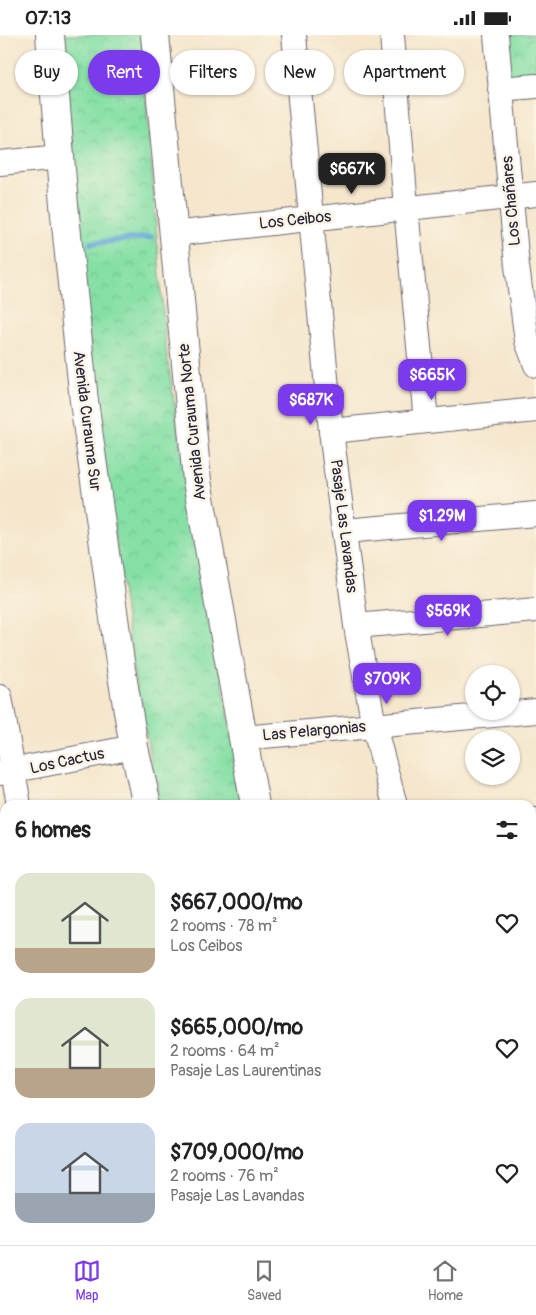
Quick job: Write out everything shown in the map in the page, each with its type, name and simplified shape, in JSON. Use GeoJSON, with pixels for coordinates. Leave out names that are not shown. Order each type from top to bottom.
{"type":"FeatureCollection","features":[{"type":"Feature","properties":{"kind":"street","name":"Avenida Curauma Sur"},"geometry":{"type":"LineString","coordinates":[[50,35],[84,401],[121,669],[134,747],[146,800]]}},
{"type":"Feature","properties":{"kind":"street","name":"Avenida Curauma Norte"},"geometry":{"type":"LineString","coordinates":[[155,35],[197,481],[254,800]]}},
{"type":"Feature","properties":{"kind":"street","name":"Pasaje Las Lavandas"},"geometry":{"type":"LineString","coordinates":[[294,35],[331,431],[356,625],[374,726],[394,800]]}},
{"type":"Feature","properties":{"kind":"street"},"geometry":{"type":"LineString","coordinates":[[392,35],[426,421]]}},
{"type":"Feature","properties":{"kind":"street","name":"Los Chañares"},"geometry":{"type":"LineString","coordinates":[[496,35],[517,266],[527,341],[536,365]]}},
{"type":"Feature","properties":{"kind":"street"},"geometry":{"type":"LineString","coordinates":[[500,89],[536,86]]}},
{"type":"Feature","properties":{"kind":"street"},"geometry":{"type":"LineString","coordinates":[[0,163],[60,157]]}},
{"type":"Feature","properties":{"kind":"street","name":"Los Ceibos"},"geometry":{"type":"LineString","coordinates":[[173,234],[536,194]]}},
{"type":"Feature","properties":{"kind":"street"},"geometry":{"type":"LineString","coordinates":[[331,431],[536,410]]}},
{"type":"Feature","properties":{"kind":"street"},"geometry":{"type":"LineString","coordinates":[[345,531],[536,514]]}},
{"type":"Feature","properties":{"kind":"street"},"geometry":{"type":"LineString","coordinates":[[356,625],[536,610]]}},
{"type":"Feature","properties":{"kind":"street"},"geometry":{"type":"LineString","coordinates":[[0,697],[6,773],[17,800]]}},
{"type":"Feature","properties":{"kind":"street","name":"Las Pelargonias"},"geometry":{"type":"LineString","coordinates":[[242,738],[536,711]]}},
{"type":"Feature","properties":{"kind":"street","name":"Los Cactus"},"geometry":{"type":"LineString","coordinates":[[6,773],[134,747]]}},
{"type":"Feature","properties":{"kind":"green space"},"geometry":{"type":"Polygon","coordinates":[[[62,35],[141,35],[142,50],[88,50],[88,95],[146,95],[166,350],[243,800],[159,800],[133,669],[93,377],[67,95],[78,95],[78,50],[63,50],[62,35]]]}},
{"type":"Feature","properties":{"kind":"green space"},"geometry":{"type":"Polygon","coordinates":[[[500,35],[536,35],[536,80],[504,83],[500,35]]]}},
{"type":"Feature","properties":{"kind":"waterway"},"geometry":{"type":"LineString","coordinates":[[91,243],[151,237]]}}]}
